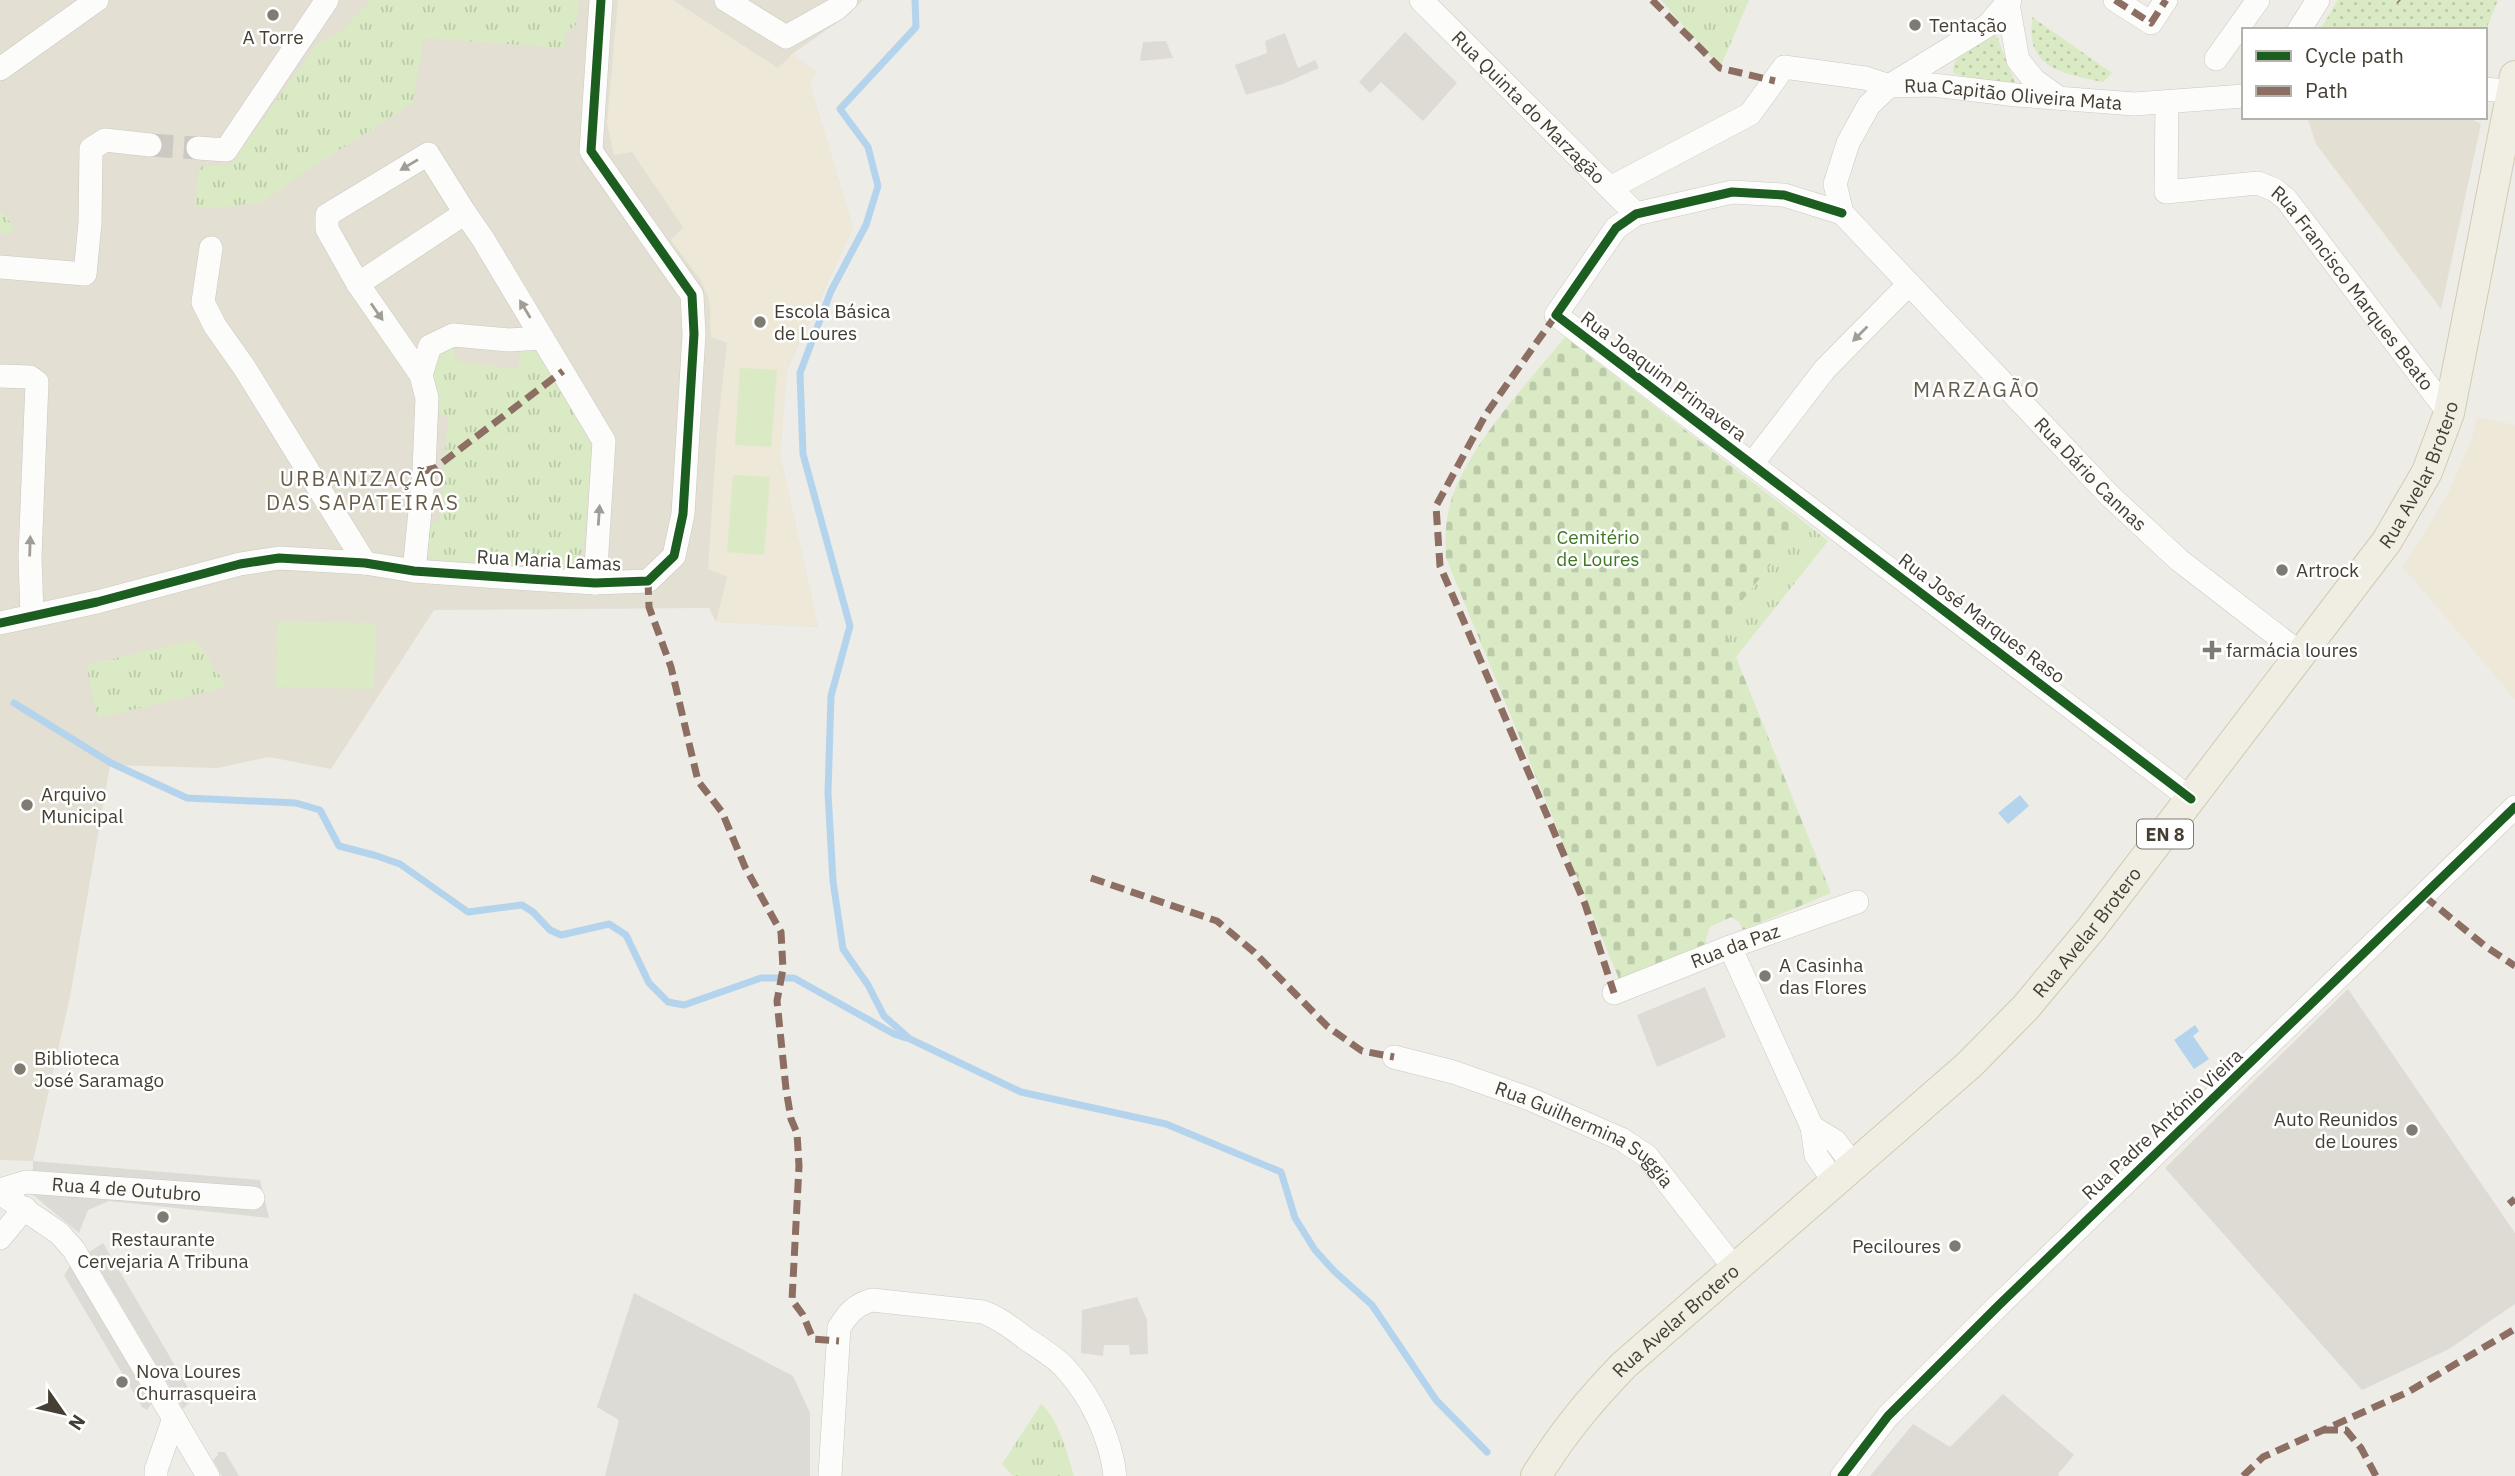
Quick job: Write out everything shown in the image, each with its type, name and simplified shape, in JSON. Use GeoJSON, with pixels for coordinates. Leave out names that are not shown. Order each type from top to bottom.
{"type":"FeatureCollection","features":[{"type":"Feature","properties":{"kind":"main road","name":"Rua Avelar Brotero"},"geometry":{"type":"LineString","coordinates":[[1562,1435],[1587,1404],[1625,1365],[1969,1065],[2026,1007],[2091,929],[2387,541],[2427,472],[2449,413],[2507,87]]}},
{"type":"Feature","properties":{"kind":"main road","name":"EN 8"},"geometry":{"type":"LineString","coordinates":[[1536,1476],[1562,1435]]}},
{"type":"Feature","properties":{"kind":"street"},"geometry":{"type":"LineString","coordinates":[[0,69],[97,0]]}},
{"type":"Feature","properties":{"kind":"street"},"geometry":{"type":"LineString","coordinates":[[198,148],[226,150],[327,0]]}},
{"type":"Feature","properties":{"kind":"street","name":"Rua Maria Lamas"},"geometry":{"type":"LineString","coordinates":[[0,623],[97,602],[240,564],[279,558],[365,563],[414,571],[595,583],[648,581],[674,555],[683,514],[694,334],[692,295],[591,151],[601,0]]}},
{"type":"Feature","properties":{"kind":"street"},"geometry":{"type":"LineString","coordinates":[[726,0],[786,37],[836,9],[846,0]]}},
{"type":"Feature","properties":{"kind":"street","name":"Rua Quinta do Marzagão"},"geometry":{"type":"LineString","coordinates":[[1421,0],[1636,215]]}},
{"type":"Feature","properties":{"kind":"street"},"geometry":{"type":"LineString","coordinates":[[2115,0],[2151,23],[2166,0]]}},
{"type":"Feature","properties":{"kind":"street"},"geometry":{"type":"LineString","coordinates":[[2217,59],[2258,0]]}},
{"type":"Feature","properties":{"kind":"street"},"geometry":{"type":"LineString","coordinates":[[2300,28],[2318,0]]}},
{"type":"Feature","properties":{"kind":"street"},"geometry":{"type":"LineString","coordinates":[[1842,213],[1835,184],[1848,143],[1869,105],[1888,86],[1987,26],[2009,2]]}},
{"type":"Feature","properties":{"kind":"street"},"geometry":{"type":"LineString","coordinates":[[2009,2],[2018,60],[2034,80],[2059,98]]}},
{"type":"Feature","properties":{"kind":"street","name":"Rua Capitão Oliveira Mata"},"geometry":{"type":"LineString","coordinates":[[1610,188],[1750,114],[1784,67],[1865,78],[1888,86],[1933,85],[2134,104],[2242,96]]}},
{"type":"Feature","properties":{"kind":"street","name":"Rua Francisco Marques Beato"},"geometry":{"type":"LineString","coordinates":[[2167,102],[2166,191],[2258,183],[2275,190],[2286,199],[2449,413]]}},
{"type":"Feature","properties":{"kind":"street"},"geometry":{"type":"LineString","coordinates":[[0,267],[85,274],[90,223],[91,149],[105,140],[150,145]]}},
{"type":"Feature","properties":{"kind":"street"},"geometry":{"type":"LineString","coordinates":[[414,571],[424,471],[427,398],[421,375],[358,284],[327,229],[327,215],[428,154],[604,441],[595,583]]}},
{"type":"Feature","properties":{"kind":"street"},"geometry":{"type":"LineString","coordinates":[[1636,215],[1732,192],[1784,195],[1842,213]]}},
{"type":"Feature","properties":{"kind":"street"},"geometry":{"type":"LineString","coordinates":[[358,284],[466,213]]}},
{"type":"Feature","properties":{"kind":"street","name":"Rua Dário Cannas"},"geometry":{"type":"LineString","coordinates":[[1842,213],[2109,495],[2179,560],[2300,655]]}},
{"type":"Feature","properties":{"kind":"street","name":"Rua Joaquim Primavera"},"geometry":{"type":"LineString","coordinates":[[1636,215],[1616,228],[1556,315],[1752,464]]}},
{"type":"Feature","properties":{"kind":"street"},"geometry":{"type":"LineString","coordinates":[[211,248],[203,302],[215,326],[244,367],[365,563]]}},
{"type":"Feature","properties":{"kind":"street"},"geometry":{"type":"LineString","coordinates":[[1752,464],[1825,369],[1908,285]]}},
{"type":"Feature","properties":{"kind":"street"},"geometry":{"type":"LineString","coordinates":[[421,375],[430,346],[453,335],[509,340],[542,338]]}},
{"type":"Feature","properties":{"kind":"street"},"geometry":{"type":"LineString","coordinates":[[0,376],[30,377],[37,382],[30,557],[32,615]]}},
{"type":"Feature","properties":{"kind":"street","name":"Rua José Marques Raso"},"geometry":{"type":"LineString","coordinates":[[1752,464],[2191,799]]}},
{"type":"Feature","properties":{"kind":"street","name":"Rua Padre António Vieira"},"geometry":{"type":"LineString","coordinates":[[1842,1476],[1888,1416],[1999,1305],[2515,807]]}},
{"type":"Feature","properties":{"kind":"street","name":"Rua da Paz"},"geometry":{"type":"LineString","coordinates":[[1614,993],[1730,947],[1857,902]]}},
{"type":"Feature","properties":{"kind":"street"},"geometry":{"type":"LineString","coordinates":[[1730,947],[1812,1127],[1835,1141],[1845,1174]]}},
{"type":"Feature","properties":{"kind":"street","name":"Rua Guilhermina Suggia"},"geometry":{"type":"LineString","coordinates":[[1394,1057],[1452,1072],[1530,1099],[1621,1139],[1647,1156],[1735,1269]]}},
{"type":"Feature","properties":{"kind":"street","name":"Rua 4 de Outubro"},"geometry":{"type":"LineString","coordinates":[[0,1191],[26,1182],[253,1198]]}},
{"type":"Feature","properties":{"kind":"street"},"geometry":{"type":"LineString","coordinates":[[0,1191],[59,1233],[75,1250],[208,1476]]}},
{"type":"Feature","properties":{"kind":"street"},"geometry":{"type":"LineString","coordinates":[[0,1238],[25,1208]]}},
{"type":"Feature","properties":{"kind":"street"},"geometry":{"type":"LineString","coordinates":[[830,1476],[839,1328],[847,1315],[859,1304],[872,1300],[983,1312],[998,1318],[1056,1360],[1066,1368],[1096,1412],[1112,1453],[1115,1476]]}},
{"type":"Feature","properties":{"kind":"street"},"geometry":{"type":"LineString","coordinates":[[156,1476],[174,1418]]}},
{"type":"Feature","properties":{"kind":"street"},"geometry":{"type":"LineString","coordinates":[[1522,1476],[1562,1435]]}},
{"type":"Feature","properties":{"kind":"shaded area"},"geometry":{"type":"Polygon","coordinates":[[[0,0],[863,0],[848,15],[792,54],[816,71],[810,85],[853,228],[787,369],[780,455],[818,627],[716,622],[709,608],[434,610],[331,769],[269,757],[217,768],[110,765],[70,997],[33,1161],[0,1160],[0,0]]]}},
{"type":"Feature","properties":{"kind":"shaded area","name":"Escola Básica de Loures"},"geometry":{"type":"Polygon","coordinates":[[[618,0],[673,0],[778,68],[792,54],[816,71],[810,85],[853,228],[787,368],[780,455],[818,627],[716,622],[727,577],[708,569],[717,433],[727,343],[711,337],[708,297],[701,281],[671,240],[683,227],[632,152],[614,155],[607,123],[618,0]]]}},
{"type":"Feature","properties":{"kind":"shaded area"},"geometry":{"type":"Polygon","coordinates":[[[1405,32],[1457,83],[1423,121],[1381,82],[1370,93],[1359,82],[1405,32]]]}},
{"type":"Feature","properties":{"kind":"shaded area"},"geometry":{"type":"Polygon","coordinates":[[[1285,33],[1298,68],[1315,60],[1319,68],[1283,84],[1246,95],[1235,65],[1267,53],[1265,41],[1285,33]]]}},
{"type":"Feature","properties":{"kind":"shaded area"},"geometry":{"type":"Polygon","coordinates":[[[1166,41],[1173,58],[1140,61],[1143,42],[1166,41]]]}},
{"type":"Feature","properties":{"kind":"shaded area"},"geometry":{"type":"Polygon","coordinates":[[[2308,119],[2471,119],[2481,124],[2441,309],[2316,144],[2308,119]]]}},
{"type":"Feature","properties":{"kind":"shaded area"},"geometry":{"type":"Polygon","coordinates":[[[2477,417],[2515,425],[2515,699],[2403,567],[2448,494],[2472,438],[2477,417]]]}},
{"type":"Feature","properties":{"kind":"shaded area"},"geometry":{"type":"Polygon","coordinates":[[[1705,987],[1726,1037],[1657,1067],[1637,1015],[1705,987]]]}},
{"type":"Feature","properties":{"kind":"shaded area"},"geometry":{"type":"Polygon","coordinates":[[[2348,989],[2515,1233],[2515,1304],[2449,1349],[2362,1390],[2165,1168],[2348,989]]]}},
{"type":"Feature","properties":{"kind":"shaded area"},"geometry":{"type":"Polygon","coordinates":[[[33,1161],[260,1180],[269,1218],[109,1201],[88,1210],[79,1233],[33,1195],[33,1161]]]}},
{"type":"Feature","properties":{"kind":"shaded area"},"geometry":{"type":"Polygon","coordinates":[[[103,1243],[194,1398],[183,1409],[89,1252],[103,1243]]]}},
{"type":"Feature","properties":{"kind":"shaded area"},"geometry":{"type":"Polygon","coordinates":[[[72,1263],[154,1401],[147,1410],[142,1407],[64,1275],[72,1263]]]}},
{"type":"Feature","properties":{"kind":"shaded area"},"geometry":{"type":"Polygon","coordinates":[[[634,1293],[793,1376],[810,1413],[810,1476],[605,1476],[619,1420],[597,1407],[634,1293]]]}},
{"type":"Feature","properties":{"kind":"shaded area"},"geometry":{"type":"Polygon","coordinates":[[[1137,1297],[1147,1320],[1148,1354],[1130,1355],[1129,1345],[1104,1345],[1103,1356],[1081,1353],[1082,1310],[1137,1297]]]}},
{"type":"Feature","properties":{"kind":"shaded area"},"geometry":{"type":"Polygon","coordinates":[[[2003,1394],[2074,1455],[2059,1476],[1870,1476],[1913,1424],[1950,1447],[2003,1394]]]}},
{"type":"Feature","properties":{"kind":"shaded area"},"geometry":{"type":"Polygon","coordinates":[[[217,1452],[225,1452],[239,1476],[222,1476],[213,1460],[218,1455],[217,1452]]]}},
{"type":"Feature","properties":{"kind":"green space"},"geometry":{"type":"Polygon","coordinates":[[[371,0],[579,0],[576,25],[565,33],[564,48],[424,38],[412,104],[304,172],[263,202],[219,208],[198,207],[195,201],[199,167],[231,164],[317,44],[343,30],[371,0]]]}},
{"type":"Feature","properties":{"kind":"green space"},"geometry":{"type":"Polygon","coordinates":[[[1661,0],[1749,0],[1720,68],[1661,0]]]}},
{"type":"Feature","properties":{"kind":"green space"},"geometry":{"type":"Polygon","coordinates":[[[2338,0],[2498,0],[2487,28],[2321,28],[2338,0]]]}},
{"type":"Feature","properties":{"kind":"green space"},"geometry":{"type":"Polygon","coordinates":[[[2032,17],[2112,73],[2103,82],[2070,75],[2050,66],[2036,51],[2032,40],[2032,17]]]}},
{"type":"Feature","properties":{"kind":"green space"},"geometry":{"type":"Polygon","coordinates":[[[1995,32],[2016,84],[1953,73],[1961,53],[1995,32]]]}},
{"type":"Feature","properties":{"kind":"green space"},"geometry":{"type":"Polygon","coordinates":[[[0,210],[15,229],[11,234],[0,233],[0,210]]]}},
{"type":"Feature","properties":{"kind":"green space","name":"Cemitério de Loures"},"geometry":{"type":"Polygon","coordinates":[[[1565,337],[1804,522],[1723,625],[1831,893],[1743,930],[1739,922],[1731,917],[1710,927],[1705,953],[1619,979],[1446,558],[1448,512],[1457,484],[1499,417],[1565,337]]]}},
{"type":"Feature","properties":{"kind":"green space"},"geometry":{"type":"Polygon","coordinates":[[[454,343],[455,361],[518,369],[520,346],[546,354],[592,448],[583,550],[572,570],[433,559],[426,551],[425,523],[440,522],[448,417],[433,409],[429,391],[433,358],[454,343]]]}},
{"type":"Feature","properties":{"kind":"green space"},"geometry":{"type":"Polygon","coordinates":[[[740,368],[777,370],[771,447],[735,445],[740,368]]]}},
{"type":"Feature","properties":{"kind":"green space"},"geometry":{"type":"Polygon","coordinates":[[[733,475],[770,477],[764,555],[727,552],[733,475]]]}},
{"type":"Feature","properties":{"kind":"green space"},"geometry":{"type":"Polygon","coordinates":[[[1804,522],[1828,541],[1736,657],[1723,625],[1804,522]]]}},
{"type":"Feature","properties":{"kind":"green space"},"geometry":{"type":"Polygon","coordinates":[[[277,621],[376,623],[374,689],[276,687],[277,621]]]}},
{"type":"Feature","properties":{"kind":"green space"},"geometry":{"type":"Polygon","coordinates":[[[196,640],[227,687],[98,718],[86,665],[196,640]]]}},
{"type":"Feature","properties":{"kind":"green space"},"geometry":{"type":"Polygon","coordinates":[[[1041,1404],[1057,1427],[1074,1476],[1013,1476],[1002,1464],[1041,1404]]]}},
{"type":"Feature","properties":{"kind":"water"},"geometry":{"type":"Polygon","coordinates":[[[2020,795],[2029,806],[2008,824],[1998,813],[2020,795]]]}},
{"type":"Feature","properties":{"kind":"water"},"geometry":{"type":"Polygon","coordinates":[[[2195,1025],[2199,1031],[2193,1036],[2209,1059],[2194,1069],[2174,1040],[2195,1025]]]}},
{"type":"Feature","properties":{"kind":"waterway"},"geometry":{"type":"LineString","coordinates":[[915,0],[916,27],[840,109],[868,147],[878,186],[866,225],[831,291],[800,373],[803,454],[850,626],[831,696],[828,793],[833,881],[843,949],[868,985],[884,1016],[910,1039],[1021,1092],[1166,1124],[1281,1172],[1295,1218],[1315,1250],[1372,1305],[1436,1400],[1487,1452]]}},
{"type":"Feature","properties":{"kind":"waterway"},"geometry":{"type":"LineString","coordinates":[[14,703],[111,763],[187,798],[296,803],[320,810],[339,846],[400,864],[468,912],[522,905],[533,912],[550,930],[561,935],[609,924],[626,935],[649,983],[668,1002],[684,1005],[761,978],[794,978],[894,1034],[906,1038]]}},
{"type":"Feature","properties":{"kind":"tunnel"},"geometry":{"type":"LineString","coordinates":[[150,145],[198,148]]}},
{"type":"Feature","properties":{"kind":"marked path"},"geometry":{"type":"LineString","coordinates":[[1652,0],[1720,68],[1775,81]]}},
{"type":"Feature","properties":{"kind":"marked path"},"geometry":{"type":"LineString","coordinates":[[2115,0],[2151,23],[2166,0]]}},
{"type":"Feature","properties":{"kind":"marked path"},"geometry":{"type":"LineString","coordinates":[[1556,315],[1486,414],[1436,506],[1440,566],[1585,904],[1614,993]]}},
{"type":"Feature","properties":{"kind":"marked path"},"geometry":{"type":"LineString","coordinates":[[424,471],[435,468],[563,371]]}},
{"type":"Feature","properties":{"kind":"marked path"},"geometry":{"type":"LineString","coordinates":[[648,581],[649,607],[671,667],[698,781],[722,812],[745,867],[781,932],[783,969],[777,1001],[786,1089],[791,1119],[797,1133],[799,1166],[792,1300],[803,1315],[813,1339],[839,1341]]}},
{"type":"Feature","properties":{"kind":"marked path"},"geometry":{"type":"LineString","coordinates":[[1091,878],[1217,921],[1254,952],[1328,1027],[1362,1051],[1394,1057]]}},
{"type":"Feature","properties":{"kind":"marked path"},"geometry":{"type":"LineString","coordinates":[[2424,896],[2485,946],[2515,966]]}},
{"type":"Feature","properties":{"kind":"marked path"},"geometry":{"type":"LineString","coordinates":[[2509,1204],[2515,1199]]}},
{"type":"Feature","properties":{"kind":"marked path"},"geometry":{"type":"LineString","coordinates":[[2243,1476],[2263,1457],[2408,1392],[2515,1329]]}},
{"type":"Feature","properties":{"kind":"marked path"},"geometry":{"type":"LineString","coordinates":[[2324,1430],[2346,1430],[2361,1448],[2376,1476]]}},
{"type":"Feature","properties":{"kind":"cycle path"},"geometry":{"type":"LineString","coordinates":[[0,623],[97,602],[240,564],[279,558],[365,563],[414,571],[595,583],[648,581],[674,556],[683,514],[694,334],[692,295],[591,151],[601,0]]}},
{"type":"Feature","properties":{"kind":"cycle path"},"geometry":{"type":"LineString","coordinates":[[1842,213],[1784,195],[1732,192],[1636,214],[1616,228],[1556,315],[2191,799]]}},
{"type":"Feature","properties":{"kind":"cycle path"},"geometry":{"type":"LineString","coordinates":[[1842,1476],[1888,1416],[1999,1305],[2515,807]]}},
{"type":"Feature","properties":{"kind":"place","name":"A Torre"},"geometry":{"type":"Point","coordinates":[273,15]}},
{"type":"Feature","properties":{"kind":"place","name":"Tentação"},"geometry":{"type":"Point","coordinates":[1915,25]}},
{"type":"Feature","properties":{"kind":"place","name":"Escola Básica de Loures"},"geometry":{"type":"Point","coordinates":[760,322]}},
{"type":"Feature","properties":{"kind":"place","name":"Artrock"},"geometry":{"type":"Point","coordinates":[2282,570]}},
{"type":"Feature","properties":{"kind":"place","name":"farmácia loures"},"geometry":{"type":"Point","coordinates":[2212,650]}},
{"type":"Feature","properties":{"kind":"place","name":"Arquivo Municipal"},"geometry":{"type":"Point","coordinates":[27,805]}},
{"type":"Feature","properties":{"kind":"place","name":"A Casinha das Flores"},"geometry":{"type":"Point","coordinates":[1765,976]}},
{"type":"Feature","properties":{"kind":"place","name":"Biblioteca José Saramago"},"geometry":{"type":"Point","coordinates":[20,1069]}},
{"type":"Feature","properties":{"kind":"place","name":"Auto Reunidos de Loures"},"geometry":{"type":"Point","coordinates":[2412,1130]}},
{"type":"Feature","properties":{"kind":"place","name":"Restaurante Cervejaria A Tribuna"},"geometry":{"type":"Point","coordinates":[163,1217]}},
{"type":"Feature","properties":{"kind":"place","name":"Peciloures"},"geometry":{"type":"Point","coordinates":[1955,1246]}},
{"type":"Feature","properties":{"kind":"place","name":"Nova Loures Churrasqueira"},"geometry":{"type":"Point","coordinates":[122,1382]}},
{"type":"Feature","properties":{"kind":"district","name":"MARZAGÃO"},"geometry":{"type":"Point","coordinates":[1977,389]}},
{"type":"Feature","properties":{"kind":"district","name":"URBANIZAÇÃO DAS SAPATEIRAS"},"geometry":{"type":"Point","coordinates":[363,490]}}]}
